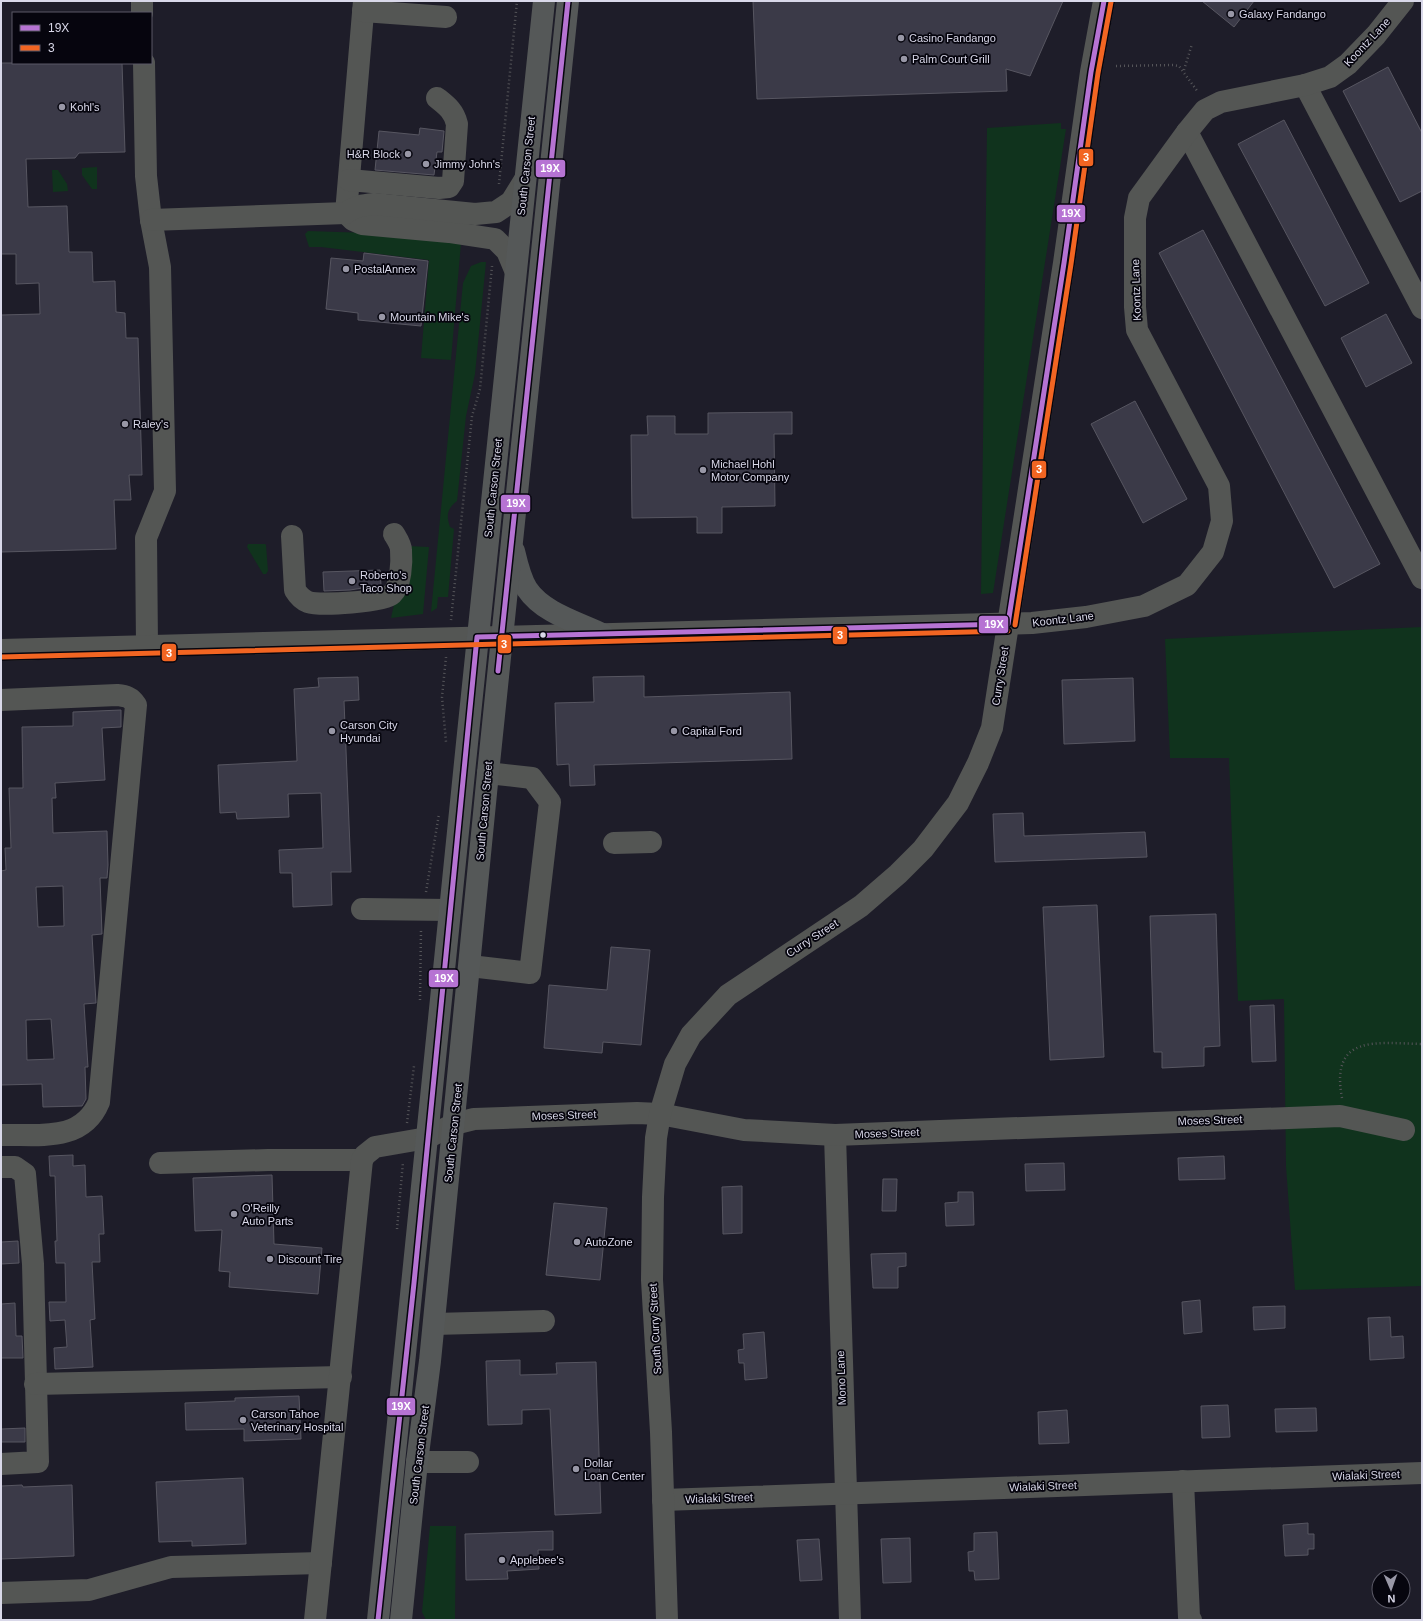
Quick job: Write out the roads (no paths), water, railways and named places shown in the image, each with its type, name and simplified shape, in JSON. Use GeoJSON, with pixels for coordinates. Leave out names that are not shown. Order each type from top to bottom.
{"type":"FeatureCollection","features":[{"type":"Feature","properties":{"kind":"main road","name":"South Carson Street"},"geometry":{"type":"LineString","coordinates":[[378,1620],[477,637],[544,1]]}},
{"type":"Feature","properties":{"kind":"main road","name":"South Carson Street"},"geometry":{"type":"LineString","coordinates":[[401,1620],[417,1462],[434,1324],[511,542],[568,1]]}},
{"type":"Feature","properties":{"kind":"main road"},"geometry":{"type":"LineString","coordinates":[[511,542],[520,575],[527,589],[537,601],[550,610],[602,634]]}},
{"type":"Feature","properties":{"kind":"street"},"geometry":{"type":"LineString","coordinates":[[142,1],[142,12]]}},
{"type":"Feature","properties":{"kind":"street","name":"Koontz Lane"},"geometry":{"type":"LineString","coordinates":[[1,650],[1008,624],[1086,617],[1144,606],[1187,585],[1213,552],[1222,522],[1219,486],[1137,330],[1135,307],[1135,218],[1140,198],[1187,132],[1205,110],[1221,102],[1305,85],[1330,77],[1348,64],[1376,35],[1403,1]]}},
{"type":"Feature","properties":{"kind":"street"},"geometry":{"type":"LineString","coordinates":[[346,213],[364,6],[446,17]]}},
{"type":"Feature","properties":{"kind":"street","name":"Curry Street"},"geometry":{"type":"LineString","coordinates":[[687,1044],[691,1035],[728,995],[861,906],[898,874],[923,849],[958,803],[978,763],[992,728],[1064,263],[1091,72],[1103,7]]}},
{"type":"Feature","properties":{"kind":"street"},"geometry":{"type":"LineString","coordinates":[[144,64],[146,176],[151,220],[160,267],[165,491],[146,538],[147,646]]}},
{"type":"Feature","properties":{"kind":"street"},"geometry":{"type":"LineString","coordinates":[[1305,85],[1422,308]]}},
{"type":"Feature","properties":{"kind":"street"},"geometry":{"type":"LineString","coordinates":[[349,180],[439,188],[449,187],[453,181],[457,124],[455,116],[450,109],[437,98]]}},
{"type":"Feature","properties":{"kind":"street"},"geometry":{"type":"LineString","coordinates":[[1187,132],[1422,578]]}},
{"type":"Feature","properties":{"kind":"street"},"geometry":{"type":"LineString","coordinates":[[151,220],[346,213],[361,205],[374,204],[475,214],[496,212],[511,202],[524,180]]}},
{"type":"Feature","properties":{"kind":"street"},"geometry":{"type":"LineString","coordinates":[[346,213],[353,220],[362,224],[449,232],[495,239],[508,251],[515,270]]}},
{"type":"Feature","properties":{"kind":"street"},"geometry":{"type":"LineString","coordinates":[[292,536],[295,590],[306,601],[312,603],[374,601],[391,596],[396,591],[399,581],[401,549],[394,534]]}},
{"type":"Feature","properties":{"kind":"street"},"geometry":{"type":"LineString","coordinates":[[1,700],[117,695],[126,696],[133,700],[136,705],[136,711],[99,1102],[94,1114],[81,1126],[66,1133],[1,1135]]}},
{"type":"Feature","properties":{"kind":"street"},"geometry":{"type":"LineString","coordinates":[[470,966],[530,973],[550,802],[532,778],[488,773]]}},
{"type":"Feature","properties":{"kind":"street"},"geometry":{"type":"LineString","coordinates":[[614,843],[651,842]]}},
{"type":"Feature","properties":{"kind":"street"},"geometry":{"type":"LineString","coordinates":[[362,909],[450,910]]}},
{"type":"Feature","properties":{"kind":"street","name":"South Curry Street"},"geometry":{"type":"LineString","coordinates":[[667,1620],[663,1500],[652,1280],[653,1197],[656,1138],[660,1114],[675,1064],[687,1044]]}},
{"type":"Feature","properties":{"kind":"street","name":"Moses Street"},"geometry":{"type":"LineString","coordinates":[[160,1163],[268,1160],[368,1154],[427,1138],[454,1124],[482,1118],[637,1113],[660,1114],[744,1130],[835,1135],[1340,1116],[1404,1130]]}},
{"type":"Feature","properties":{"kind":"street","name":"Mono Lane"},"geometry":{"type":"LineString","coordinates":[[835,1135],[850,1620]]}},
{"type":"Feature","properties":{"kind":"street"},"geometry":{"type":"LineString","coordinates":[[315,1620],[341,1378],[368,1154]]}},
{"type":"Feature","properties":{"kind":"street"},"geometry":{"type":"LineString","coordinates":[[1,1167],[15,1167],[25,1174],[33,1264],[38,1462],[1,1464]]}},
{"type":"Feature","properties":{"kind":"street"},"geometry":{"type":"LineString","coordinates":[[434,1324],[544,1321]]}},
{"type":"Feature","properties":{"kind":"street"},"geometry":{"type":"LineString","coordinates":[[35,1384],[341,1378]]}},
{"type":"Feature","properties":{"kind":"street"},"geometry":{"type":"LineString","coordinates":[[417,1462],[468,1462]]}},
{"type":"Feature","properties":{"kind":"street","name":"Wialaki Street"},"geometry":{"type":"LineString","coordinates":[[663,1500],[1422,1473]]}},
{"type":"Feature","properties":{"kind":"street"},"geometry":{"type":"LineString","coordinates":[[1183,1481],[1189,1617],[1191,1620]]}},
{"type":"Feature","properties":{"kind":"street"},"geometry":{"type":"LineString","coordinates":[[1,1593],[89,1590],[171,1567],[321,1563]]}},
{"type":"Feature","properties":{"kind":"place","name":"Galaxy Fandango"},"geometry":{"type":"Point","coordinates":[1231,14]}},
{"type":"Feature","properties":{"kind":"place","name":"Casino Fandango"},"geometry":{"type":"Point","coordinates":[901,38]}},
{"type":"Feature","properties":{"kind":"place","name":"Palm Court Grill"},"geometry":{"type":"Point","coordinates":[904,59]}},
{"type":"Feature","properties":{"kind":"place","name":"Kohl's"},"geometry":{"type":"Point","coordinates":[62,107]}},
{"type":"Feature","properties":{"kind":"place","name":"H&R Block"},"geometry":{"type":"Point","coordinates":[408,154]}},
{"type":"Feature","properties":{"kind":"place","name":"Jimmy John's"},"geometry":{"type":"Point","coordinates":[426,164]}},
{"type":"Feature","properties":{"kind":"place","name":"PostalAnnex"},"geometry":{"type":"Point","coordinates":[346,269]}},
{"type":"Feature","properties":{"kind":"place","name":"Mountain Mike's"},"geometry":{"type":"Point","coordinates":[382,317]}},
{"type":"Feature","properties":{"kind":"place","name":"Raley's"},"geometry":{"type":"Point","coordinates":[125,424]}},
{"type":"Feature","properties":{"kind":"place","name":"Michael Hohl Motor Company"},"geometry":{"type":"Point","coordinates":[703,470]}},
{"type":"Feature","properties":{"kind":"place","name":"Roberto's Taco Shop"},"geometry":{"type":"Point","coordinates":[352,581]}},
{"type":"Feature","properties":{"kind":"place","name":"Carson City Hyundai"},"geometry":{"type":"Point","coordinates":[332,731]}},
{"type":"Feature","properties":{"kind":"place","name":"Capital Ford"},"geometry":{"type":"Point","coordinates":[674,731]}},
{"type":"Feature","properties":{"kind":"place","name":"O'Reilly Auto Parts"},"geometry":{"type":"Point","coordinates":[234,1214]}},
{"type":"Feature","properties":{"kind":"place","name":"AutoZone"},"geometry":{"type":"Point","coordinates":[577,1242]}},
{"type":"Feature","properties":{"kind":"place","name":"Discount Tire"},"geometry":{"type":"Point","coordinates":[270,1259]}},
{"type":"Feature","properties":{"kind":"place","name":"Carson Tahoe Veterinary Hospital"},"geometry":{"type":"Point","coordinates":[243,1420]}},
{"type":"Feature","properties":{"kind":"place","name":"Dollar Loan Center"},"geometry":{"type":"Point","coordinates":[576,1469]}},
{"type":"Feature","properties":{"kind":"place","name":"Applebee's"},"geometry":{"type":"Point","coordinates":[502,1560]}}]}
